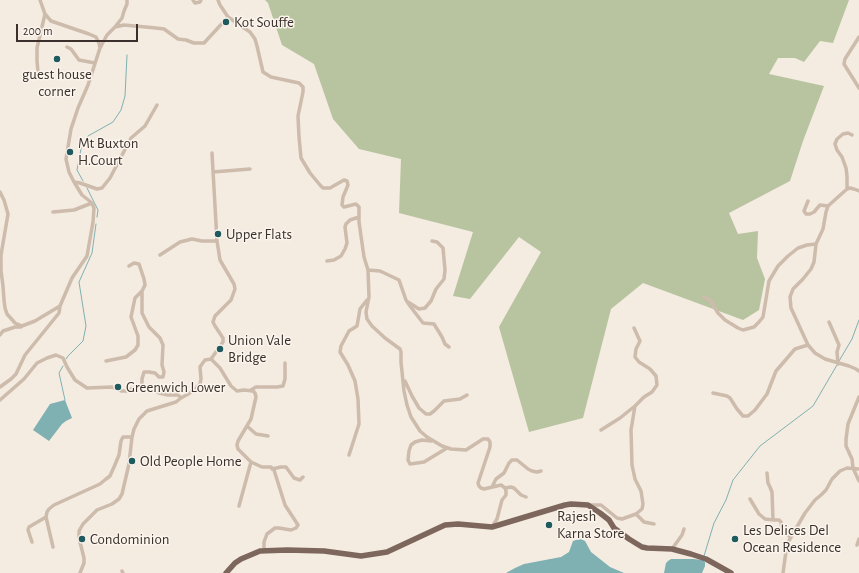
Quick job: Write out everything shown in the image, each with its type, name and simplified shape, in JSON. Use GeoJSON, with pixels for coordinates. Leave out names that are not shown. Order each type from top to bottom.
{"type":"FeatureCollection","features":[{"type":"Feature","properties":{"kind":"main road"},"geometry":{"type":"LineString","coordinates":[[226,573],[241,559],[264,550],[324,551],[361,556],[387,552],[445,525],[458,524],[492,527],[571,504],[588,506],[600,513],[614,528],[638,545],[647,548],[672,549],[703,558],[731,573]]}},
{"type":"Feature","properties":{"kind":"street"},"geometry":{"type":"LineString","coordinates":[[40,0],[45,14],[51,20],[96,37],[100,48]]}},
{"type":"Feature","properties":{"kind":"street"},"geometry":{"type":"LineString","coordinates":[[0,387],[16,374],[25,355],[59,313],[60,306],[72,278],[86,256],[90,243],[94,208],[92,203],[82,195],[74,182],[69,172],[66,159],[71,129],[100,48],[107,35],[122,18],[127,0]]}},
{"type":"Feature","properties":{"kind":"street"},"geometry":{"type":"LineString","coordinates":[[193,0],[195,3],[202,0]]}},
{"type":"Feature","properties":{"kind":"street"},"geometry":{"type":"LineString","coordinates":[[218,0],[228,17],[250,32],[255,39],[263,72],[271,77],[299,83],[303,87],[298,116],[301,158],[320,185],[323,188],[330,188],[344,180],[347,181],[348,185],[343,197],[342,205],[344,207],[356,204],[359,207],[364,257],[368,270],[369,297],[366,312],[372,326],[400,349],[404,378],[404,391],[411,417],[420,431],[434,442],[447,448],[466,450],[483,439],[488,439],[490,442],[490,447],[478,483],[479,486],[484,489],[501,484],[505,488],[506,495],[502,500],[492,527]]}},
{"type":"Feature","properties":{"kind":"street"},"geometry":{"type":"LineString","coordinates":[[38,72],[36,61],[37,48],[40,30],[45,14]]}},
{"type":"Feature","properties":{"kind":"street"},"geometry":{"type":"LineString","coordinates":[[115,27],[124,25],[156,28],[164,30],[178,39],[201,44],[207,41],[228,17]]}},
{"type":"Feature","properties":{"kind":"street"},"geometry":{"type":"LineString","coordinates":[[859,37],[845,59],[844,64],[859,88]]}},
{"type":"Feature","properties":{"kind":"street"},"geometry":{"type":"LineString","coordinates":[[68,47],[78,60],[95,63]]}},
{"type":"Feature","properties":{"kind":"street"},"geometry":{"type":"LineString","coordinates":[[74,182],[97,189],[102,188],[110,178],[131,138],[146,126],[157,104]]}},
{"type":"Feature","properties":{"kind":"street"},"geometry":{"type":"LineString","coordinates":[[847,189],[846,168],[835,144],[836,139],[843,134],[848,133],[852,135]]}},
{"type":"Feature","properties":{"kind":"street"},"geometry":{"type":"LineString","coordinates":[[80,573],[84,563],[84,558],[79,538],[79,531],[82,524],[93,514],[119,500],[122,494],[129,464],[132,437],[139,419],[148,411],[176,402],[190,394],[200,384],[200,368],[206,360],[211,359],[223,342],[223,338],[213,322],[215,316],[231,300],[235,289],[234,284],[220,260],[217,241],[212,154]]}},
{"type":"Feature","properties":{"kind":"street"},"geometry":{"type":"LineString","coordinates":[[213,172],[250,169]]}},
{"type":"Feature","properties":{"kind":"street"},"geometry":{"type":"LineString","coordinates":[[859,191],[850,188],[847,189],[828,206],[823,229],[816,244],[814,262],[802,280],[792,289],[790,297],[791,308],[808,345],[820,356],[859,371]]}},
{"type":"Feature","properties":{"kind":"street"},"geometry":{"type":"LineString","coordinates":[[0,192],[8,214],[1,255],[3,286],[2,303],[7,314],[15,323],[22,326]]}},
{"type":"Feature","properties":{"kind":"street"},"geometry":{"type":"LineString","coordinates":[[808,201],[804,211],[806,214],[814,212],[820,205],[828,206]]}},
{"type":"Feature","properties":{"kind":"street"},"geometry":{"type":"LineString","coordinates":[[53,212],[74,210],[92,203]]}},
{"type":"Feature","properties":{"kind":"street"},"geometry":{"type":"LineString","coordinates":[[327,261],[334,260],[341,256],[347,243],[346,224],[350,220],[359,217]]}},
{"type":"Feature","properties":{"kind":"street"},"geometry":{"type":"LineString","coordinates":[[160,255],[180,242],[192,239],[217,241]]}},
{"type":"Feature","properties":{"kind":"street"},"geometry":{"type":"LineString","coordinates":[[406,300],[419,309],[425,308],[431,301],[436,289],[444,279],[445,270],[443,248],[437,242],[432,241]]}},
{"type":"Feature","properties":{"kind":"street"},"geometry":{"type":"LineString","coordinates":[[704,297],[710,300],[718,313],[725,320],[738,328],[743,330],[754,326],[763,317],[769,281],[778,266],[798,248],[816,244]]}},
{"type":"Feature","properties":{"kind":"street"},"geometry":{"type":"LineString","coordinates":[[106,361],[126,357],[135,350],[138,345],[138,336],[131,317],[135,298],[142,291],[145,285],[139,264],[134,263],[129,266]]}},
{"type":"Feature","properties":{"kind":"street"},"geometry":{"type":"LineString","coordinates":[[368,270],[380,271],[398,280],[406,300],[423,323],[434,324],[445,344],[449,347]]}},
{"type":"Feature","properties":{"kind":"street"},"geometry":{"type":"LineString","coordinates":[[142,291],[142,313],[149,327],[160,338],[164,345],[162,364],[164,372],[163,377],[159,377],[155,373],[144,372],[142,385]]}},
{"type":"Feature","properties":{"kind":"street"},"geometry":{"type":"LineString","coordinates":[[349,455],[359,424],[358,399],[355,381],[340,352],[341,346],[349,331],[357,326],[360,309],[369,297]]}},
{"type":"Feature","properties":{"kind":"street"},"geometry":{"type":"LineString","coordinates":[[0,335],[3,331],[35,321],[60,306]]}},
{"type":"Feature","properties":{"kind":"street"},"geometry":{"type":"LineString","coordinates":[[829,322],[839,345],[837,352],[838,364]]}},
{"type":"Feature","properties":{"kind":"street"},"geometry":{"type":"LineString","coordinates":[[601,430],[635,406],[644,397],[652,392],[657,385],[656,376],[650,369],[634,357],[640,341],[634,328]]}},
{"type":"Feature","properties":{"kind":"street"},"geometry":{"type":"LineString","coordinates":[[713,393],[727,396],[743,416],[748,416],[755,410],[767,394],[776,371],[795,349],[808,345]]}},
{"type":"Feature","properties":{"kind":"street"},"geometry":{"type":"LineString","coordinates":[[0,400],[24,379],[37,363],[56,355],[63,358],[75,380],[87,388],[112,387],[121,391],[126,391],[142,385],[159,393],[168,395],[175,394],[181,398]]}},
{"type":"Feature","properties":{"kind":"street"},"geometry":{"type":"LineString","coordinates":[[211,359],[220,368],[231,386],[237,391],[250,390],[256,387],[282,386],[285,379],[285,363]]}},
{"type":"Feature","properties":{"kind":"street"},"geometry":{"type":"LineString","coordinates":[[404,378],[419,408],[426,414],[430,414],[444,401],[460,399],[467,395]]}},
{"type":"Feature","properties":{"kind":"street"},"geometry":{"type":"LineString","coordinates":[[250,390],[255,393],[256,397],[251,419],[238,440],[238,449],[251,462],[257,465],[272,468],[286,467],[294,478],[300,480],[303,477]]}},
{"type":"Feature","properties":{"kind":"street"},"geometry":{"type":"LineString","coordinates":[[859,397],[848,424],[846,439],[846,446],[852,459],[852,468],[859,481]]}},
{"type":"Feature","properties":{"kind":"street"},"geometry":{"type":"LineString","coordinates":[[588,506],[601,505],[617,518],[622,519],[636,514],[642,509],[643,504],[641,491],[635,479],[632,465],[631,430],[635,406]]}},
{"type":"Feature","properties":{"kind":"street"},"geometry":{"type":"LineString","coordinates":[[246,426],[256,434],[268,436]]}},
{"type":"Feature","properties":{"kind":"street"},"geometry":{"type":"LineString","coordinates":[[53,547],[46,517],[49,509],[54,505],[100,484],[110,476],[118,456],[121,440],[123,437],[132,437]]}},
{"type":"Feature","properties":{"kind":"street"},"geometry":{"type":"LineString","coordinates":[[434,442],[422,440],[411,445],[408,460],[410,464],[424,462],[447,448]]}},
{"type":"Feature","properties":{"kind":"street"},"geometry":{"type":"LineString","coordinates":[[492,487],[496,478],[504,473],[512,460],[517,460],[523,466],[532,471],[541,471]]}},
{"type":"Feature","properties":{"kind":"street"},"geometry":{"type":"LineString","coordinates":[[239,506],[251,462]]}},
{"type":"Feature","properties":{"kind":"street"},"geometry":{"type":"LineString","coordinates":[[264,550],[264,542],[267,534],[275,528],[291,530],[296,528],[298,525],[285,505],[274,470],[272,468]]}},
{"type":"Feature","properties":{"kind":"street"},"geometry":{"type":"LineString","coordinates":[[782,573],[787,544],[805,512],[815,500],[821,496],[835,475],[843,468],[859,469]]}},
{"type":"Feature","properties":{"kind":"street"},"geometry":{"type":"LineString","coordinates":[[767,473],[768,483],[772,492],[773,520]]}},
{"type":"Feature","properties":{"kind":"street"},"geometry":{"type":"LineString","coordinates":[[505,488],[514,488],[521,495],[526,497]]}},
{"type":"Feature","properties":{"kind":"street"},"geometry":{"type":"LineString","coordinates":[[750,499],[759,514],[765,519],[779,520],[784,533],[791,537]]}},
{"type":"Feature","properties":{"kind":"street"},"geometry":{"type":"LineString","coordinates":[[636,514],[644,522],[654,524]]}},
{"type":"Feature","properties":{"kind":"street"},"geometry":{"type":"LineString","coordinates":[[32,542],[28,530],[29,527],[46,517]]}},
{"type":"Feature","properties":{"kind":"street"},"geometry":{"type":"LineString","coordinates":[[672,549],[682,535],[684,529]]}},
{"type":"Feature","properties":{"kind":"street"},"geometry":{"type":"LineString","coordinates":[[857,545],[859,539]]}},
{"type":"Feature","properties":{"kind":"green space"},"geometry":{"type":"Polygon","coordinates":[[[265,0],[849,0],[833,43],[820,41],[804,62],[795,58],[778,58],[769,74],[824,86],[803,141],[790,181],[729,213],[738,234],[758,231],[757,258],[765,279],[759,310],[743,320],[643,283],[611,309],[583,418],[529,432],[499,327],[541,252],[519,237],[470,299],[453,296],[473,232],[399,213],[401,159],[359,149],[333,119],[314,64],[282,45],[268,3],[265,0]]]}},
{"type":"Feature","properties":{"kind":"water"},"geometry":{"type":"Polygon","coordinates":[[[65,400],[72,418],[62,424],[49,441],[33,430],[50,404],[65,400]]]}},
{"type":"Feature","properties":{"kind":"water"},"geometry":{"type":"Polygon","coordinates":[[[581,539],[585,541],[591,552],[610,567],[624,573],[506,573],[524,564],[561,557],[569,552],[573,541],[581,539]]]}},
{"type":"Feature","properties":{"kind":"water"},"geometry":{"type":"Polygon","coordinates":[[[671,559],[703,560],[705,562],[705,566],[702,573],[664,573],[666,563],[671,559]]]}},
{"type":"Feature","properties":{"kind":"waterway"},"geometry":{"type":"LineString","coordinates":[[83,181],[77,170],[81,149],[88,136],[113,122],[121,110],[125,96],[127,55]]}},
{"type":"Feature","properties":{"kind":"waterway"},"geometry":{"type":"LineString","coordinates":[[87,188],[98,210],[97,217]]}},
{"type":"Feature","properties":{"kind":"waterway"},"geometry":{"type":"LineString","coordinates":[[66,359],[83,341],[86,326],[79,282],[92,253],[96,224]]}},
{"type":"Feature","properties":{"kind":"waterway"},"geometry":{"type":"LineString","coordinates":[[839,361],[852,339],[859,320]]}},
{"type":"Feature","properties":{"kind":"waterway"},"geometry":{"type":"LineString","coordinates":[[704,556],[714,523],[726,500],[733,480],[760,446],[813,406],[837,365]]}},
{"type":"Feature","properties":{"kind":"waterway"},"geometry":{"type":"LineString","coordinates":[[63,366],[59,373],[65,400]]}},
{"type":"Feature","properties":{"kind":"place","name":"Kot Souffe"},"geometry":{"type":"Point","coordinates":[226,22]}},
{"type":"Feature","properties":{"kind":"place","name":"guest house corner"},"geometry":{"type":"Point","coordinates":[57,59]}},
{"type":"Feature","properties":{"kind":"place","name":"Mt Buxton H.Court"},"geometry":{"type":"Point","coordinates":[70,152]}},
{"type":"Feature","properties":{"kind":"place","name":"Upper Flats"},"geometry":{"type":"Point","coordinates":[218,234]}},
{"type":"Feature","properties":{"kind":"place","name":"Union Vale Bridge"},"geometry":{"type":"Point","coordinates":[220,349]}},
{"type":"Feature","properties":{"kind":"place","name":"Greenwich Lower"},"geometry":{"type":"Point","coordinates":[118,387]}},
{"type":"Feature","properties":{"kind":"place","name":"Old People Home"},"geometry":{"type":"Point","coordinates":[132,461]}},
{"type":"Feature","properties":{"kind":"place","name":"Rajesh Karna Store"},"geometry":{"type":"Point","coordinates":[549,525]}},
{"type":"Feature","properties":{"kind":"place","name":"Condominion"},"geometry":{"type":"Point","coordinates":[82,539]}},
{"type":"Feature","properties":{"kind":"place","name":"Les Delices Del Ocean Residence"},"geometry":{"type":"Point","coordinates":[735,539]}}]}
